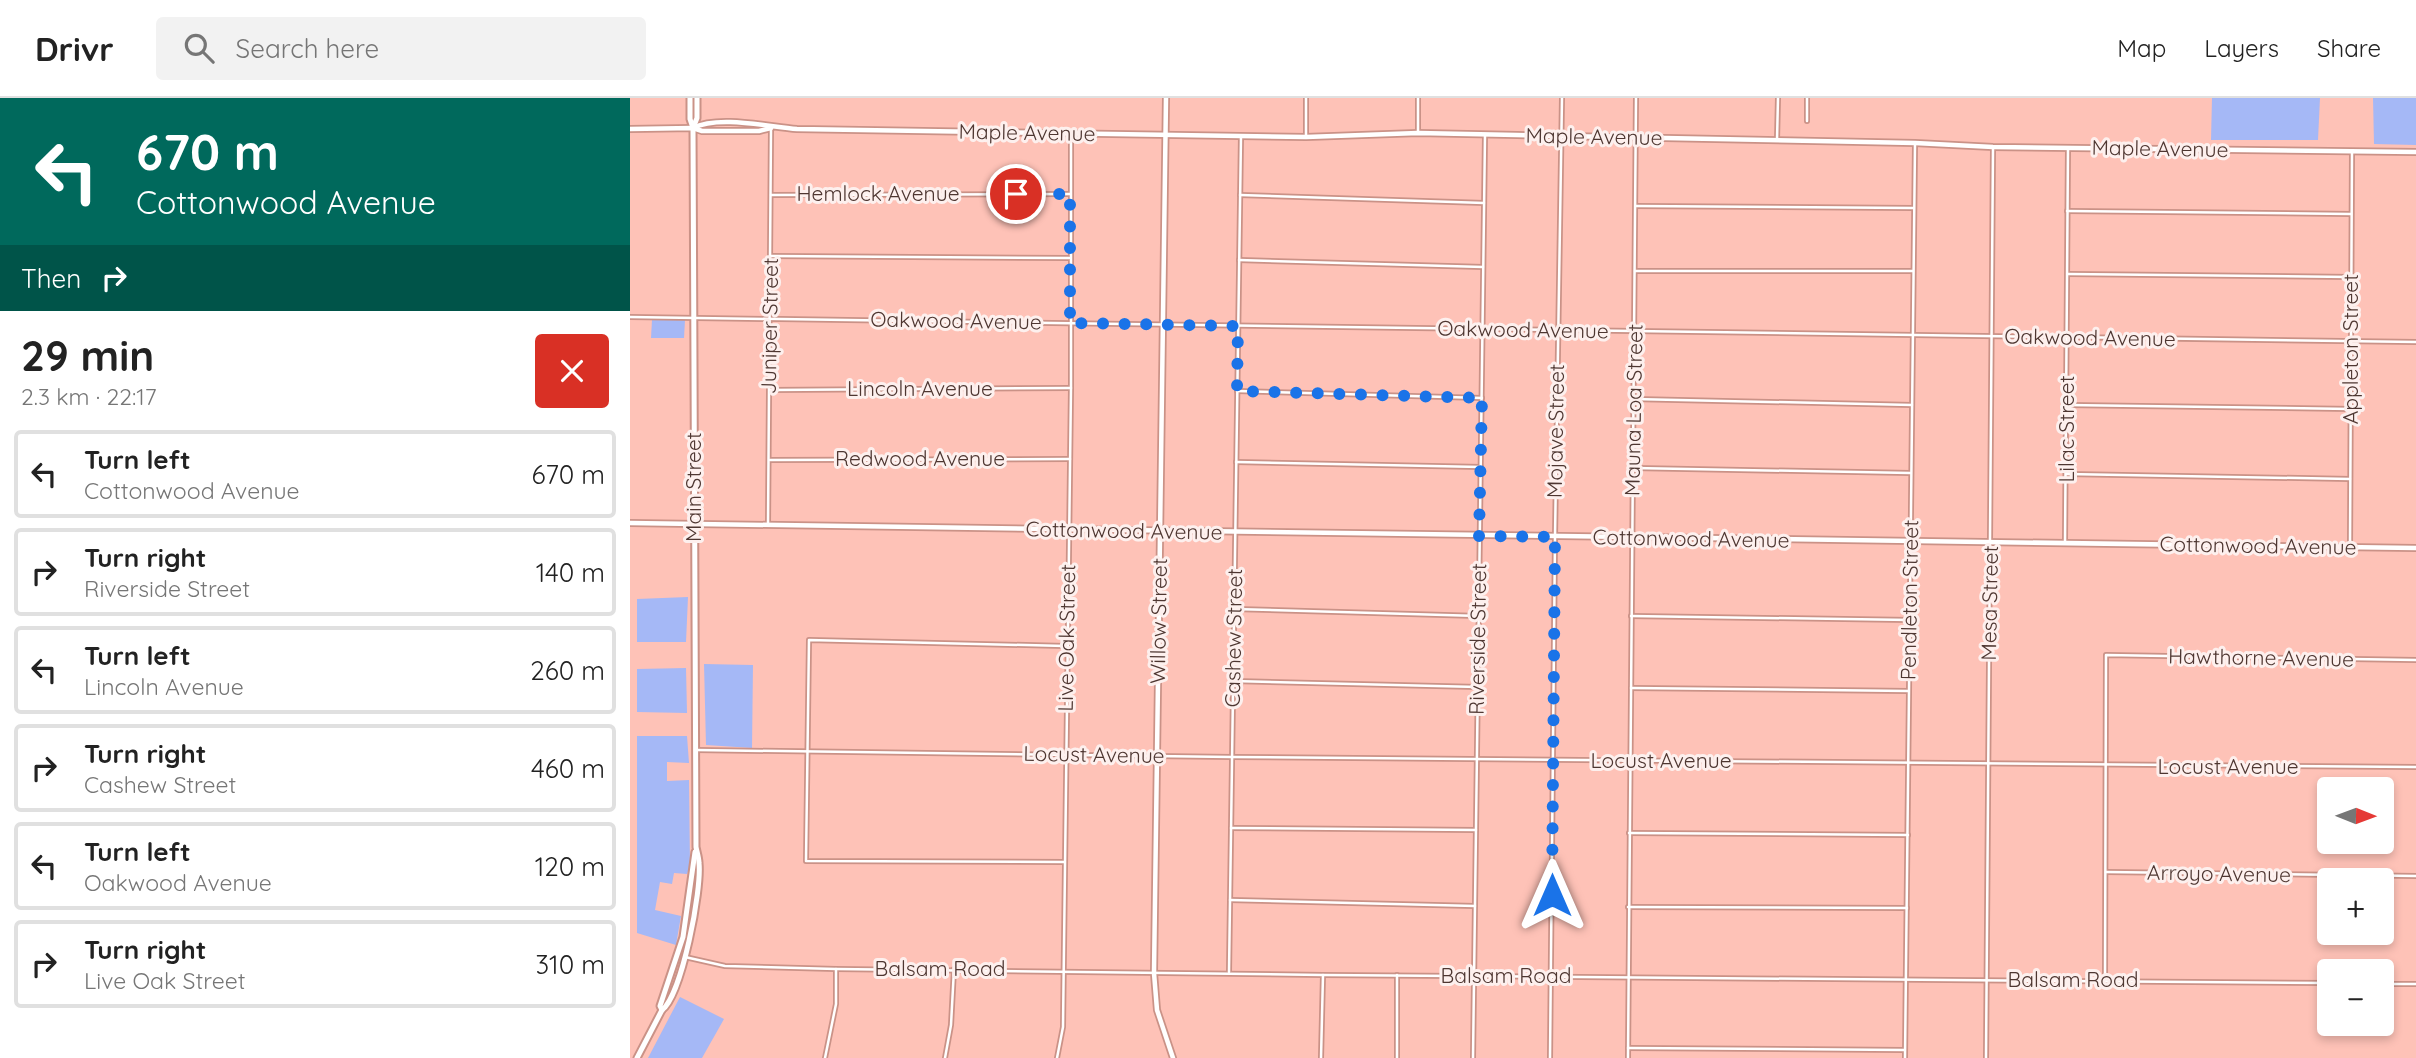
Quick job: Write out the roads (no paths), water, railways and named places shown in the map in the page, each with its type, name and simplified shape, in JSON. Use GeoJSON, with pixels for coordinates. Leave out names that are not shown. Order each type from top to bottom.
{"type":"FeatureCollection","features":[{"type":"Feature","properties":{"kind":"main road","name":"Main Street"},"geometry":{"type":"LineString","coordinates":[[663,1010],[660,1006],[676,963],[687,915],[696,846],[693,128],[690,98]]}},
{"type":"Feature","properties":{"kind":"main road","name":"Main Street"},"geometry":{"type":"LineString","coordinates":[[693,128],[697,118],[697,98]]}},
{"type":"Feature","properties":{"kind":"main road","name":"Main Street"},"geometry":{"type":"LineString","coordinates":[[637,1058],[667,1007],[685,957],[699,880],[696,846]]}},
{"type":"Feature","properties":{"kind":"main road"},"geometry":{"type":"LineString","coordinates":[[685,957],[683,951],[687,915]]}},
{"type":"Feature","properties":{"kind":"street","name":"Willow Street"},"geometry":{"type":"LineString","coordinates":[[1166,98],[1154,973],[1157,1010],[1173,1058]]}},
{"type":"Feature","properties":{"kind":"street"},"geometry":{"type":"LineString","coordinates":[[1306,98],[1306,137]]}},
{"type":"Feature","properties":{"kind":"street"},"geometry":{"type":"LineString","coordinates":[[1418,98],[1418,134]]}},
{"type":"Feature","properties":{"kind":"street","name":"Mojave Street"},"geometry":{"type":"LineString","coordinates":[[1550,1058],[1562,98]]}},
{"type":"Feature","properties":{"kind":"street","name":"Mauna Loa Street"},"geometry":{"type":"LineString","coordinates":[[1628,1058],[1636,98]]}},
{"type":"Feature","properties":{"kind":"street"},"geometry":{"type":"LineString","coordinates":[[1777,141],[1778,98]]}},
{"type":"Feature","properties":{"kind":"street"},"geometry":{"type":"LineString","coordinates":[[1807,98],[1807,121]]}},
{"type":"Feature","properties":{"kind":"street","name":"Maple Avenue"},"geometry":{"type":"LineString","coordinates":[[630,130],[693,128],[703,123],[1071,134],[1306,137],[1418,134],[1915,143],[1993,147],[2416,152]]}},
{"type":"Feature","properties":{"kind":"street","name":"Juniper Street"},"geometry":{"type":"LineString","coordinates":[[768,525],[771,127]]}},
{"type":"Feature","properties":{"kind":"street","name":"Live Oak Street"},"geometry":{"type":"LineString","coordinates":[[1057,1058],[1063,1027],[1071,388],[1071,134]]}},
{"type":"Feature","properties":{"kind":"street","name":"Riverside Street"},"geometry":{"type":"LineString","coordinates":[[1474,1058],[1485,135]]}},
{"type":"Feature","properties":{"kind":"street","name":"Cashew Street"},"geometry":{"type":"LineString","coordinates":[[1229,972],[1241,136]]}},
{"type":"Feature","properties":{"kind":"street","name":"Pendleton Street"},"geometry":{"type":"LineString","coordinates":[[1905,1058],[1915,143]]}},
{"type":"Feature","properties":{"kind":"street","name":"Mesa Street"},"geometry":{"type":"LineString","coordinates":[[1986,1058],[1993,147]]}},
{"type":"Feature","properties":{"kind":"street","name":"Lilac Street"},"geometry":{"type":"LineString","coordinates":[[2065,543],[2068,148]]}},
{"type":"Feature","properties":{"kind":"street","name":"Appleton Street"},"geometry":{"type":"LineString","coordinates":[[2350,547],[2352,151]]}},
{"type":"Feature","properties":{"kind":"street","name":"Hemlock Avenue"},"geometry":{"type":"LineString","coordinates":[[771,195],[1070,194]]}},
{"type":"Feature","properties":{"kind":"street"},"geometry":{"type":"LineString","coordinates":[[1240,195],[1484,203]]}},
{"type":"Feature","properties":{"kind":"street"},"geometry":{"type":"LineString","coordinates":[[1636,206],[1914,208]]}},
{"type":"Feature","properties":{"kind":"street"},"geometry":{"type":"LineString","coordinates":[[2067,211],[2351,214]]}},
{"type":"Feature","properties":{"kind":"street"},"geometry":{"type":"LineString","coordinates":[[771,256],[1070,258]]}},
{"type":"Feature","properties":{"kind":"street"},"geometry":{"type":"LineString","coordinates":[[1239,260],[1483,267]]}},
{"type":"Feature","properties":{"kind":"street"},"geometry":{"type":"LineString","coordinates":[[1635,271],[1913,271]]}},
{"type":"Feature","properties":{"kind":"street"},"geometry":{"type":"LineString","coordinates":[[2068,274],[2351,277]]}},
{"type":"Feature","properties":{"kind":"street","name":"Oakwood Avenue"},"geometry":{"type":"LineString","coordinates":[[630,317],[2416,342]]}},
{"type":"Feature","properties":{"kind":"street","name":"Lincoln Avenue"},"geometry":{"type":"LineString","coordinates":[[770,390],[1071,388]]}},
{"type":"Feature","properties":{"kind":"street"},"geometry":{"type":"LineString","coordinates":[[1237,391],[1482,398]]}},
{"type":"Feature","properties":{"kind":"street"},"geometry":{"type":"LineString","coordinates":[[1633,399],[1912,405]]}},
{"type":"Feature","properties":{"kind":"street"},"geometry":{"type":"LineString","coordinates":[[2067,405],[2351,409]]}},
{"type":"Feature","properties":{"kind":"street","name":"Redwood Avenue"},"geometry":{"type":"LineString","coordinates":[[770,460],[1070,459]]}},
{"type":"Feature","properties":{"kind":"street"},"geometry":{"type":"LineString","coordinates":[[1236,462],[1481,467]]}},
{"type":"Feature","properties":{"kind":"street"},"geometry":{"type":"LineString","coordinates":[[1634,468],[1911,473]]}},
{"type":"Feature","properties":{"kind":"street"},"geometry":{"type":"LineString","coordinates":[[2067,474],[2350,478]]}},
{"type":"Feature","properties":{"kind":"street","name":"Cottonwood Avenue"},"geometry":{"type":"LineString","coordinates":[[630,523],[2416,548]]}},
{"type":"Feature","properties":{"kind":"street"},"geometry":{"type":"LineString","coordinates":[[1234,609],[1479,616]]}},
{"type":"Feature","properties":{"kind":"street"},"geometry":{"type":"LineString","coordinates":[[1631,616],[1910,620]]}},
{"type":"Feature","properties":{"kind":"street"},"geometry":{"type":"LineString","coordinates":[[1064,862],[806,861],[807,752],[809,640],[1066,646]]}},
{"type":"Feature","properties":{"kind":"street","name":"Hawthorne Avenue"},"geometry":{"type":"LineString","coordinates":[[2106,766],[2106,656],[2416,660]]}},
{"type":"Feature","properties":{"kind":"street"},"geometry":{"type":"LineString","coordinates":[[1233,681],[1478,687]]}},
{"type":"Feature","properties":{"kind":"street"},"geometry":{"type":"LineString","coordinates":[[1631,688],[1909,691]]}},
{"type":"Feature","properties":{"kind":"street","name":"Locust Avenue"},"geometry":{"type":"LineString","coordinates":[[696,750],[2416,768]]}},
{"type":"Feature","properties":{"kind":"street"},"geometry":{"type":"LineString","coordinates":[[2105,980],[2106,766]]}},
{"type":"Feature","properties":{"kind":"street"},"geometry":{"type":"LineString","coordinates":[[1231,828],[1476,830]]}},
{"type":"Feature","properties":{"kind":"street"},"geometry":{"type":"LineString","coordinates":[[1629,833],[1908,835]]}},
{"type":"Feature","properties":{"kind":"street","name":"Arroyo Avenue"},"geometry":{"type":"LineString","coordinates":[[2106,872],[2416,876]]}},
{"type":"Feature","properties":{"kind":"street"},"geometry":{"type":"LineString","coordinates":[[1230,900],[1475,906]]}},
{"type":"Feature","properties":{"kind":"street"},"geometry":{"type":"LineString","coordinates":[[1628,907],[1907,908]]}},
{"type":"Feature","properties":{"kind":"street","name":"Balsam Road"},"geometry":{"type":"LineString","coordinates":[[685,957],[725,966],[836,968],[1323,975],[2317,983]]}},
{"type":"Feature","properties":{"kind":"street"},"geometry":{"type":"LineString","coordinates":[[825,1058],[836,1004],[836,968]]}},
{"type":"Feature","properties":{"kind":"street"},"geometry":{"type":"LineString","coordinates":[[945,1058],[951,1025],[954,969]]}},
{"type":"Feature","properties":{"kind":"street"},"geometry":{"type":"LineString","coordinates":[[1321,1058],[1323,975]]}},
{"type":"Feature","properties":{"kind":"street"},"geometry":{"type":"LineString","coordinates":[[1397,975],[1397,1058]]}},
{"type":"Feature","properties":{"kind":"street"},"geometry":{"type":"LineString","coordinates":[[2394,984],[2416,984]]}},
{"type":"Feature","properties":{"kind":"street"},"geometry":{"type":"LineString","coordinates":[[1628,1048],[1905,1050]]}}]}
